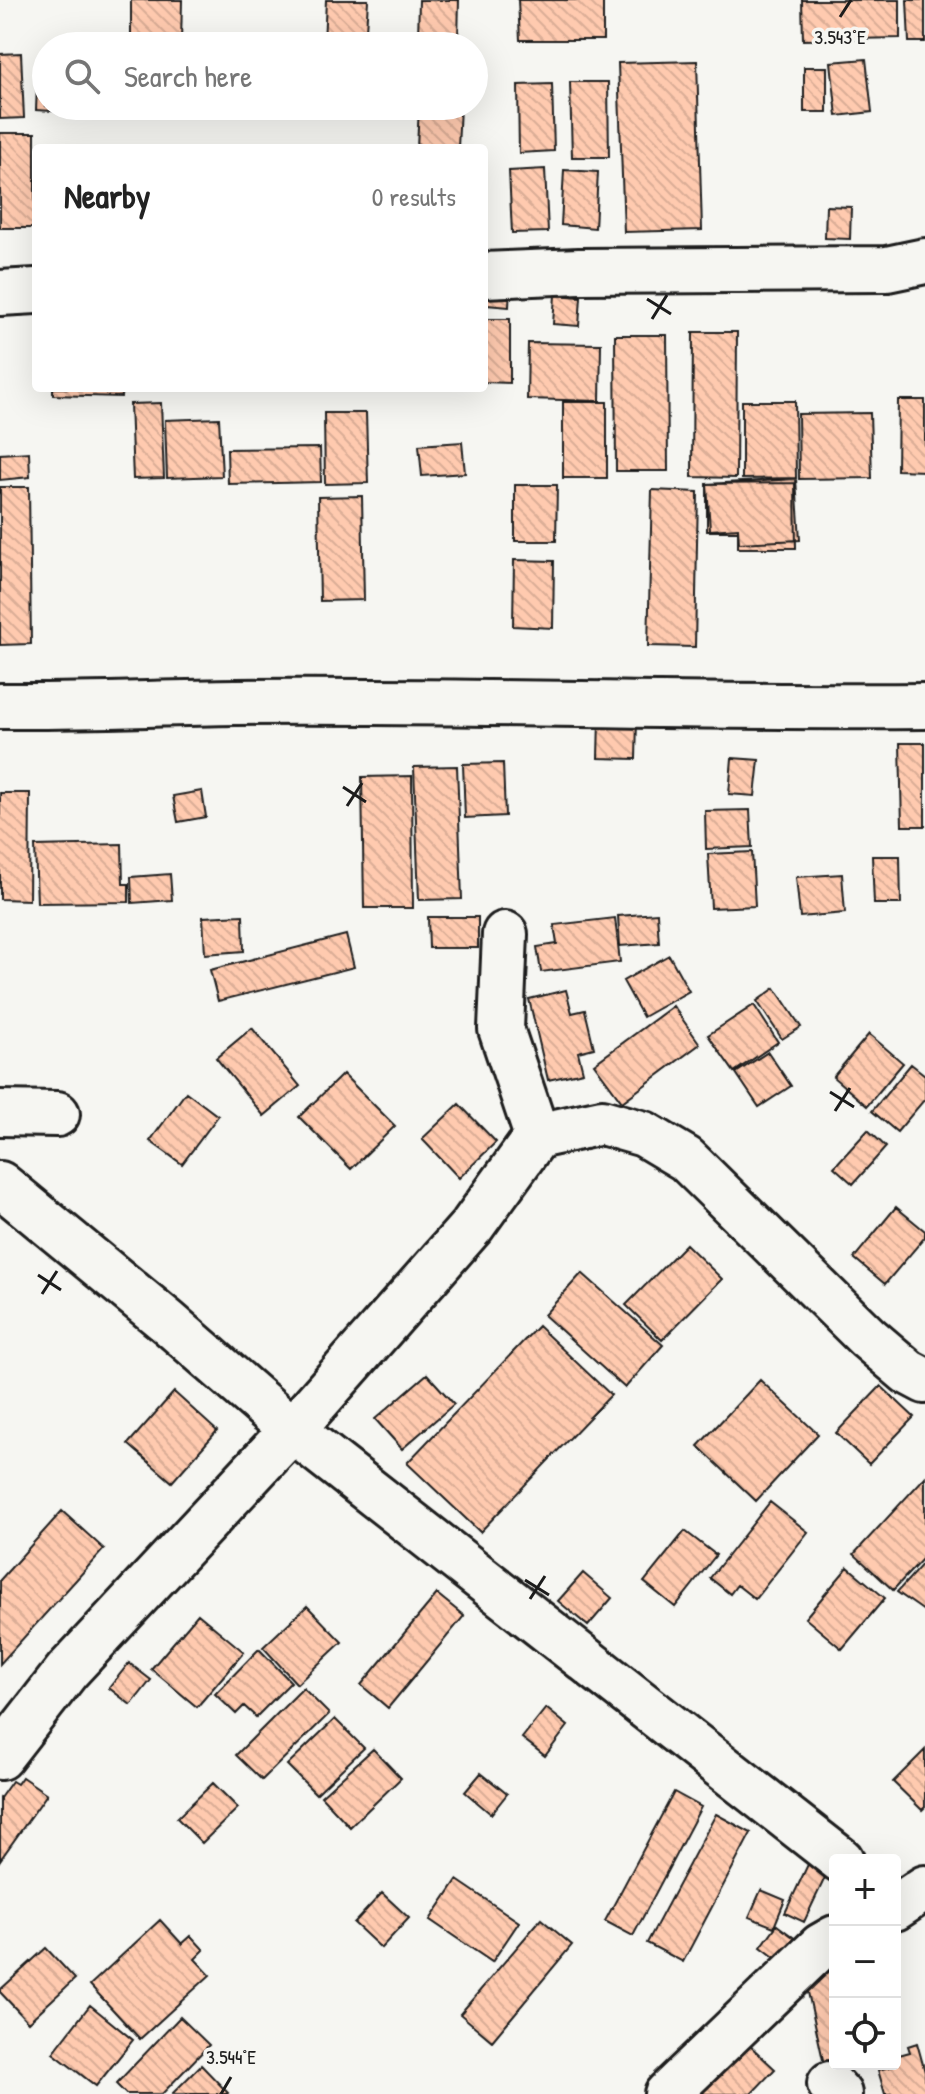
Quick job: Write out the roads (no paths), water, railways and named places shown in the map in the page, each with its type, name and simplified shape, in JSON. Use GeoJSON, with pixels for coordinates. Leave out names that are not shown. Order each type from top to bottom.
{"type":"FeatureCollection","features":[{"type":"Feature","properties":{"kind":"street"},"geometry":{"type":"LineString","coordinates":[[488,275],[579,271],[887,269],[925,261]]}},
{"type":"Feature","properties":{"kind":"street"},"geometry":{"type":"LineString","coordinates":[[0,293],[32,291]]}},
{"type":"Feature","properties":{"kind":"street"},"geometry":{"type":"LineString","coordinates":[[0,706],[251,702],[925,706]]}},
{"type":"Feature","properties":{"kind":"street"},"geometry":{"type":"LineString","coordinates":[[505,934],[501,1029],[537,1136]]}},
{"type":"Feature","properties":{"kind":"street"},"geometry":{"type":"LineString","coordinates":[[0,1113],[57,1114]]}},
{"type":"Feature","properties":{"kind":"street"},"geometry":{"type":"LineString","coordinates":[[0,1757],[67,1671],[292,1430],[472,1226],[537,1136],[602,1122],[644,1134],[686,1159],[867,1337],[908,1372],[925,1381]]}},
{"type":"Feature","properties":{"kind":"street"},"geometry":{"type":"LineString","coordinates":[[0,1184],[169,1323],[292,1430],[833,1854]]}},
{"type":"Feature","properties":{"kind":"street"},"geometry":{"type":"LineString","coordinates":[[667,2094],[829,1941]]}}]}
